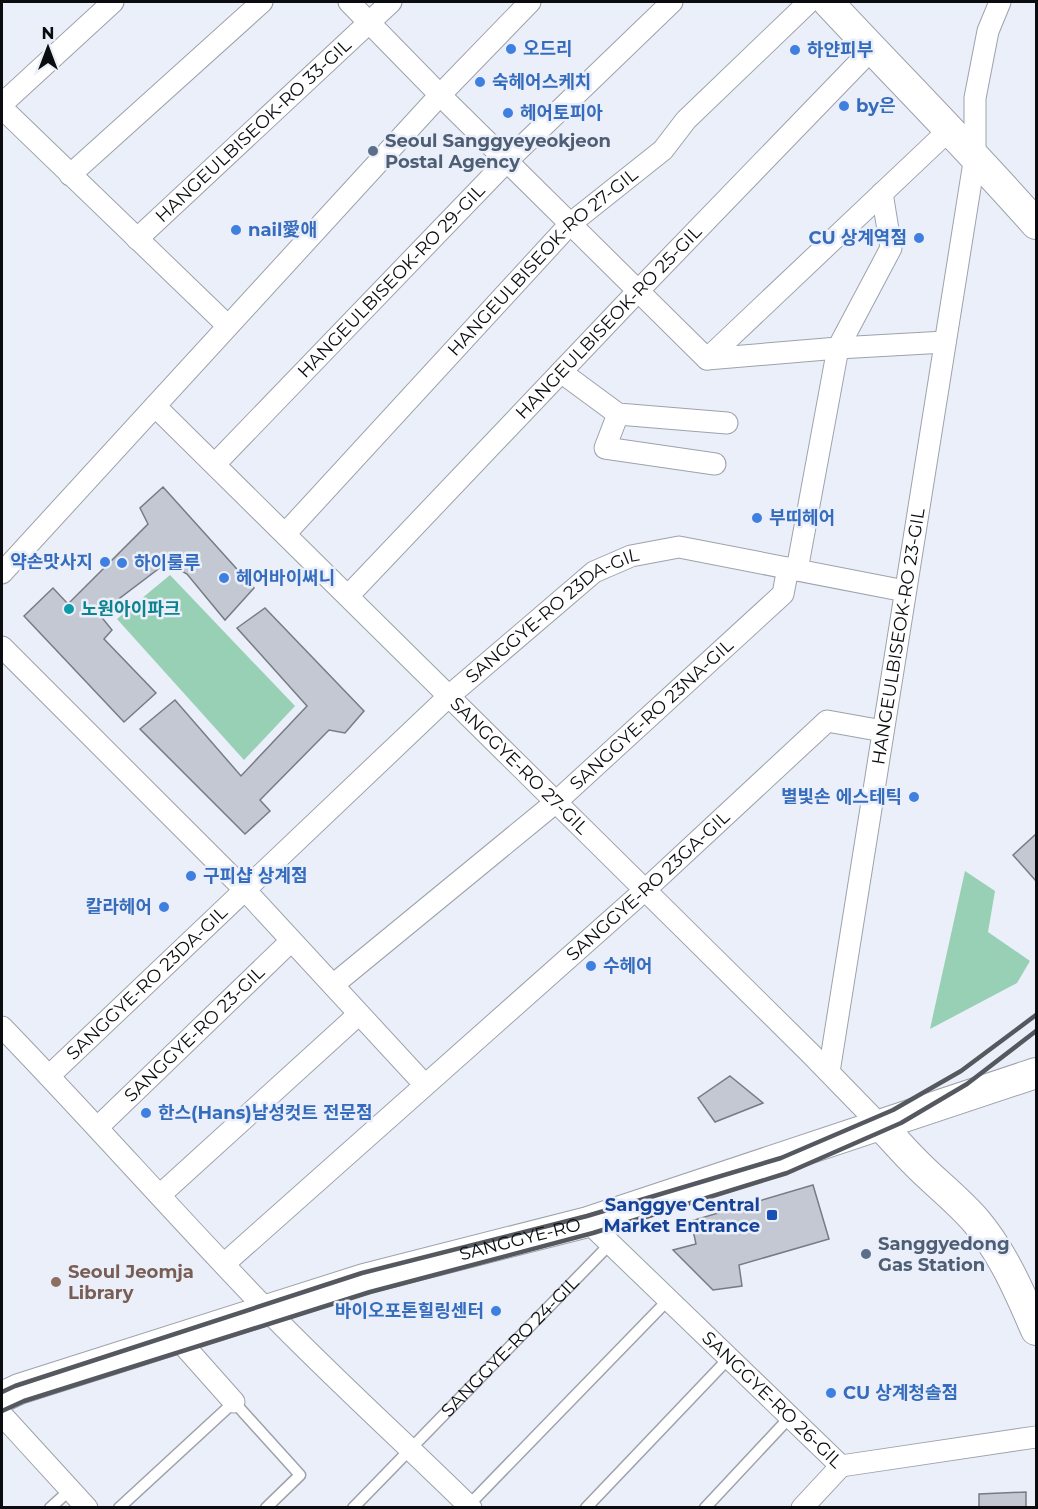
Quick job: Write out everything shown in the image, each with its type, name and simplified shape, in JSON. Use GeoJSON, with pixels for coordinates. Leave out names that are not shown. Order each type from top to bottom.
{"type":"FeatureCollection","features":[{"type":"Feature","properties":{"kind":"main road"},"geometry":{"type":"LineString","coordinates":[[828,2],[975,156],[1036,224]]}},
{"type":"Feature","properties":{"kind":"main road","name":"SANGGYE-RO"},"geometry":{"type":"LineString","coordinates":[[2,1397],[19,1389],[364,1279],[588,1222],[1036,1073]]}},
{"type":"Feature","properties":{"kind":"main road"},"geometry":{"type":"LineString","coordinates":[[881,1126],[912,1160],[957,1201],[977,1223],[1018,1288],[1036,1330]]}},
{"type":"Feature","properties":{"kind":"street"},"geometry":{"type":"LineString","coordinates":[[113,2],[2,106],[70,175],[228,326]]}},
{"type":"Feature","properties":{"kind":"street"},"geometry":{"type":"LineString","coordinates":[[70,175],[262,2]]}},
{"type":"Feature","properties":{"kind":"street"},"geometry":{"type":"LineString","coordinates":[[349,2],[707,359],[945,342]]}},
{"type":"Feature","properties":{"kind":"street","name":"HANGEULBISEOK-RO 33-GIL"},"geometry":{"type":"LineString","coordinates":[[137,239],[391,2]]}},
{"type":"Feature","properties":{"kind":"street"},"geometry":{"type":"LineString","coordinates":[[2,573],[440,95],[530,2]]}},
{"type":"Feature","properties":{"kind":"street","name":"HANGEULBISEOK-RO 29-GIL"},"geometry":{"type":"LineString","coordinates":[[215,464],[507,160],[672,2]]}},
{"type":"Feature","properties":{"kind":"street","name":"HANGEULBISEOK-RO 27-GIL"},"geometry":{"type":"LineString","coordinates":[[285,534],[570,224],[663,150],[686,120],[809,2]]}},
{"type":"Feature","properties":{"kind":"street","name":"HANGEULBISEOK-RO 23-GIL"},"geometry":{"type":"LineString","coordinates":[[829,1072],[975,156],[975,98],[987,32],[1000,2]]}},
{"type":"Feature","properties":{"kind":"street","name":"HANGEULBISEOK-RO 25-GIL"},"geometry":{"type":"LineString","coordinates":[[348,596],[872,49]]}},
{"type":"Feature","properties":{"kind":"street"},"geometry":{"type":"LineString","coordinates":[[707,359],[949,130]]}},
{"type":"Feature","properties":{"kind":"street","name":"SANGGYE-RO 23NA-GIL"},"geometry":{"type":"LineString","coordinates":[[333,985],[556,802],[783,594],[792,569],[838,348],[891,248],[882,194]]}},
{"type":"Feature","properties":{"kind":"street"},"geometry":{"type":"LineString","coordinates":[[561,372],[618,414],[727,423]]}},
{"type":"Feature","properties":{"kind":"street","name":"SANGGYE-RO 27-GIL"},"geometry":{"type":"LineString","coordinates":[[155,406],[881,1126]]}},
{"type":"Feature","properties":{"kind":"street"},"geometry":{"type":"LineString","coordinates":[[618,414],[605,448],[715,464]]}},
{"type":"Feature","properties":{"kind":"street","name":"SANGGYE-RO 23DA-GIL"},"geometry":{"type":"LineString","coordinates":[[49,1076],[449,696],[594,572],[631,556],[679,547],[905,591]]}},
{"type":"Feature","properties":{"kind":"street"},"geometry":{"type":"LineString","coordinates":[[2,647],[245,890],[425,1085]]}},
{"type":"Feature","properties":{"kind":"street","name":"SANGGYE-RO 23GA-GIL"},"geometry":{"type":"LineString","coordinates":[[224,1264],[645,890],[827,721],[883,731]]}},
{"type":"Feature","properties":{"kind":"street","name":"SANGGYE-RO 23-GIL"},"geometry":{"type":"LineString","coordinates":[[98,1128],[291,941]]}},
{"type":"Feature","properties":{"kind":"street"},"geometry":{"type":"LineString","coordinates":[[160,1195],[359,1014]]}},
{"type":"Feature","properties":{"kind":"street"},"geometry":{"type":"LineString","coordinates":[[2,1027],[267,1311],[468,1507]]}},
{"type":"Feature","properties":{"kind":"street","name":"SANGGYE-RO 26-GIL"},"geometry":{"type":"LineString","coordinates":[[588,1222],[841,1466],[1036,1437]]}},
{"type":"Feature","properties":{"kind":"street"},"geometry":{"type":"LineString","coordinates":[[178,1339],[234,1402]]}},
{"type":"Feature","properties":{"kind":"street"},"geometry":{"type":"LineString","coordinates":[[2,1414],[87,1508]]}},
{"type":"Feature","properties":{"kind":"street"},"geometry":{"type":"LineString","coordinates":[[802,1508],[841,1466]]}},
{"type":"Feature","properties":{"kind":"lane","name":"SANGGYE-RO 24-GIL"},"geometry":{"type":"LineString","coordinates":[[353,1508],[610,1244]]}},
{"type":"Feature","properties":{"kind":"lane"},"geometry":{"type":"LineString","coordinates":[[468,1507],[668,1300]]}},
{"type":"Feature","properties":{"kind":"lane"},"geometry":{"type":"LineString","coordinates":[[586,1508],[729,1358]]}},
{"type":"Feature","properties":{"kind":"lane"},"geometry":{"type":"LineString","coordinates":[[119,1508],[234,1402],[300,1475],[266,1508]]}},
{"type":"Feature","properties":{"kind":"lane"},"geometry":{"type":"LineString","coordinates":[[705,1508],[790,1417]]}},
{"type":"Feature","properties":{"kind":"lane"},"geometry":{"type":"LineString","coordinates":[[50,1508],[70,1490]]}},
{"type":"Feature","properties":{"kind":"green space"},"geometry":{"type":"Polygon","coordinates":[[[170,575],[295,706],[244,760],[117,619],[170,575]]]}},
{"type":"Feature","properties":{"kind":"green space"},"geometry":{"type":"Polygon","coordinates":[[[965,871],[995,891],[988,932],[1030,961],[1017,983],[930,1029],[965,871]]]}},
{"type":"Feature","properties":{"kind":"building","name":"노원아이파크"},"geometry":{"type":"Polygon","coordinates":[[[163,487],[254,588],[225,620],[187,574],[175,567],[161,567],[99,614],[112,630],[104,639],[156,693],[124,722],[24,616],[53,588],[68,604],[148,524],[140,508],[163,487]]]}},
{"type":"Feature","properties":{"kind":"building"},"geometry":{"type":"Polygon","coordinates":[[[265,608],[364,711],[345,733],[329,730],[260,800],[270,811],[245,834],[140,729],[175,700],[241,776],[307,706],[237,628],[265,608]]]}},
{"type":"Feature","properties":{"kind":"building"},"geometry":{"type":"Polygon","coordinates":[[[1036,834],[1036,881],[1013,855],[1036,834]]]}},
{"type":"Feature","properties":{"kind":"building"},"geometry":{"type":"Polygon","coordinates":[[[730,1076],[763,1103],[715,1122],[698,1098],[730,1076]]]}},
{"type":"Feature","properties":{"kind":"building"},"geometry":{"type":"Polygon","coordinates":[[[813,1185],[829,1239],[739,1265],[742,1286],[713,1290],[673,1250],[696,1244],[691,1221],[813,1185]]]}},
{"type":"Feature","properties":{"kind":"building"},"geometry":{"type":"Polygon","coordinates":[[[1026,1492],[1026,1508],[979,1508],[979,1494],[1026,1492]]]}},
{"type":"Feature","properties":{"kind":"railway"},"geometry":{"type":"LineString","coordinates":[[2,1392],[362,1273],[587,1216],[781,1158],[893,1110],[961,1071],[1036,1015]]}},
{"type":"Feature","properties":{"kind":"railway"},"geometry":{"type":"LineString","coordinates":[[2,1411],[24,1401],[370,1292],[593,1233],[787,1173],[901,1123],[967,1084],[1036,1031]]}},
{"type":"Feature","properties":{"kind":"place","name":"오드리"},"geometry":{"type":"Point","coordinates":[511,49]}},
{"type":"Feature","properties":{"kind":"place","name":"하얀피부"},"geometry":{"type":"Point","coordinates":[795,50]}},
{"type":"Feature","properties":{"kind":"place","name":"숙헤어스케치"},"geometry":{"type":"Point","coordinates":[480,82]}},
{"type":"Feature","properties":{"kind":"place","name":"by은"},"geometry":{"type":"Point","coordinates":[844,106]}},
{"type":"Feature","properties":{"kind":"place","name":"헤어토피아"},"geometry":{"type":"Point","coordinates":[508,113]}},
{"type":"Feature","properties":{"kind":"place","name":"Seoul Sanggyeyeokjeon Postal Agency"},"geometry":{"type":"Point","coordinates":[373,151]}},
{"type":"Feature","properties":{"kind":"place","name":"nail愛애"},"geometry":{"type":"Point","coordinates":[236,230]}},
{"type":"Feature","properties":{"kind":"place","name":"CU 상계역점"},"geometry":{"type":"Point","coordinates":[919,238]}},
{"type":"Feature","properties":{"kind":"place","name":"부띠헤어"},"geometry":{"type":"Point","coordinates":[757,518]}},
{"type":"Feature","properties":{"kind":"place","name":"약손맛사지"},"geometry":{"type":"Point","coordinates":[105,562]}},
{"type":"Feature","properties":{"kind":"place","name":"하이룰루"},"geometry":{"type":"Point","coordinates":[122,563]}},
{"type":"Feature","properties":{"kind":"place","name":"헤어바이써니"},"geometry":{"type":"Point","coordinates":[224,578]}},
{"type":"Feature","properties":{"kind":"place","name":"노원아이파크"},"geometry":{"type":"Point","coordinates":[69,609]}},
{"type":"Feature","properties":{"kind":"place","name":"별빛손 에스테틱"},"geometry":{"type":"Point","coordinates":[914,797]}},
{"type":"Feature","properties":{"kind":"place","name":"구피샵 상계점"},"geometry":{"type":"Point","coordinates":[191,876]}},
{"type":"Feature","properties":{"kind":"place","name":"칼라헤어"},"geometry":{"type":"Point","coordinates":[164,907]}},
{"type":"Feature","properties":{"kind":"place","name":"수헤어"},"geometry":{"type":"Point","coordinates":[591,966]}},
{"type":"Feature","properties":{"kind":"place","name":"한스(Hans)남성컷트 전문점"},"geometry":{"type":"Point","coordinates":[146,1113]}},
{"type":"Feature","properties":{"kind":"place","name":"Sanggye Central Market Entrance"},"geometry":{"type":"Point","coordinates":[772,1215]}},
{"type":"Feature","properties":{"kind":"place","name":"Sanggyedong Gas Station"},"geometry":{"type":"Point","coordinates":[866,1254]}},
{"type":"Feature","properties":{"kind":"place","name":"Seoul Jeomja Library"},"geometry":{"type":"Point","coordinates":[56,1282]}},
{"type":"Feature","properties":{"kind":"place","name":"바이오포톤힐링센터"},"geometry":{"type":"Point","coordinates":[496,1311]}},
{"type":"Feature","properties":{"kind":"place","name":"CU 상계청솔점"},"geometry":{"type":"Point","coordinates":[831,1393]}}]}
